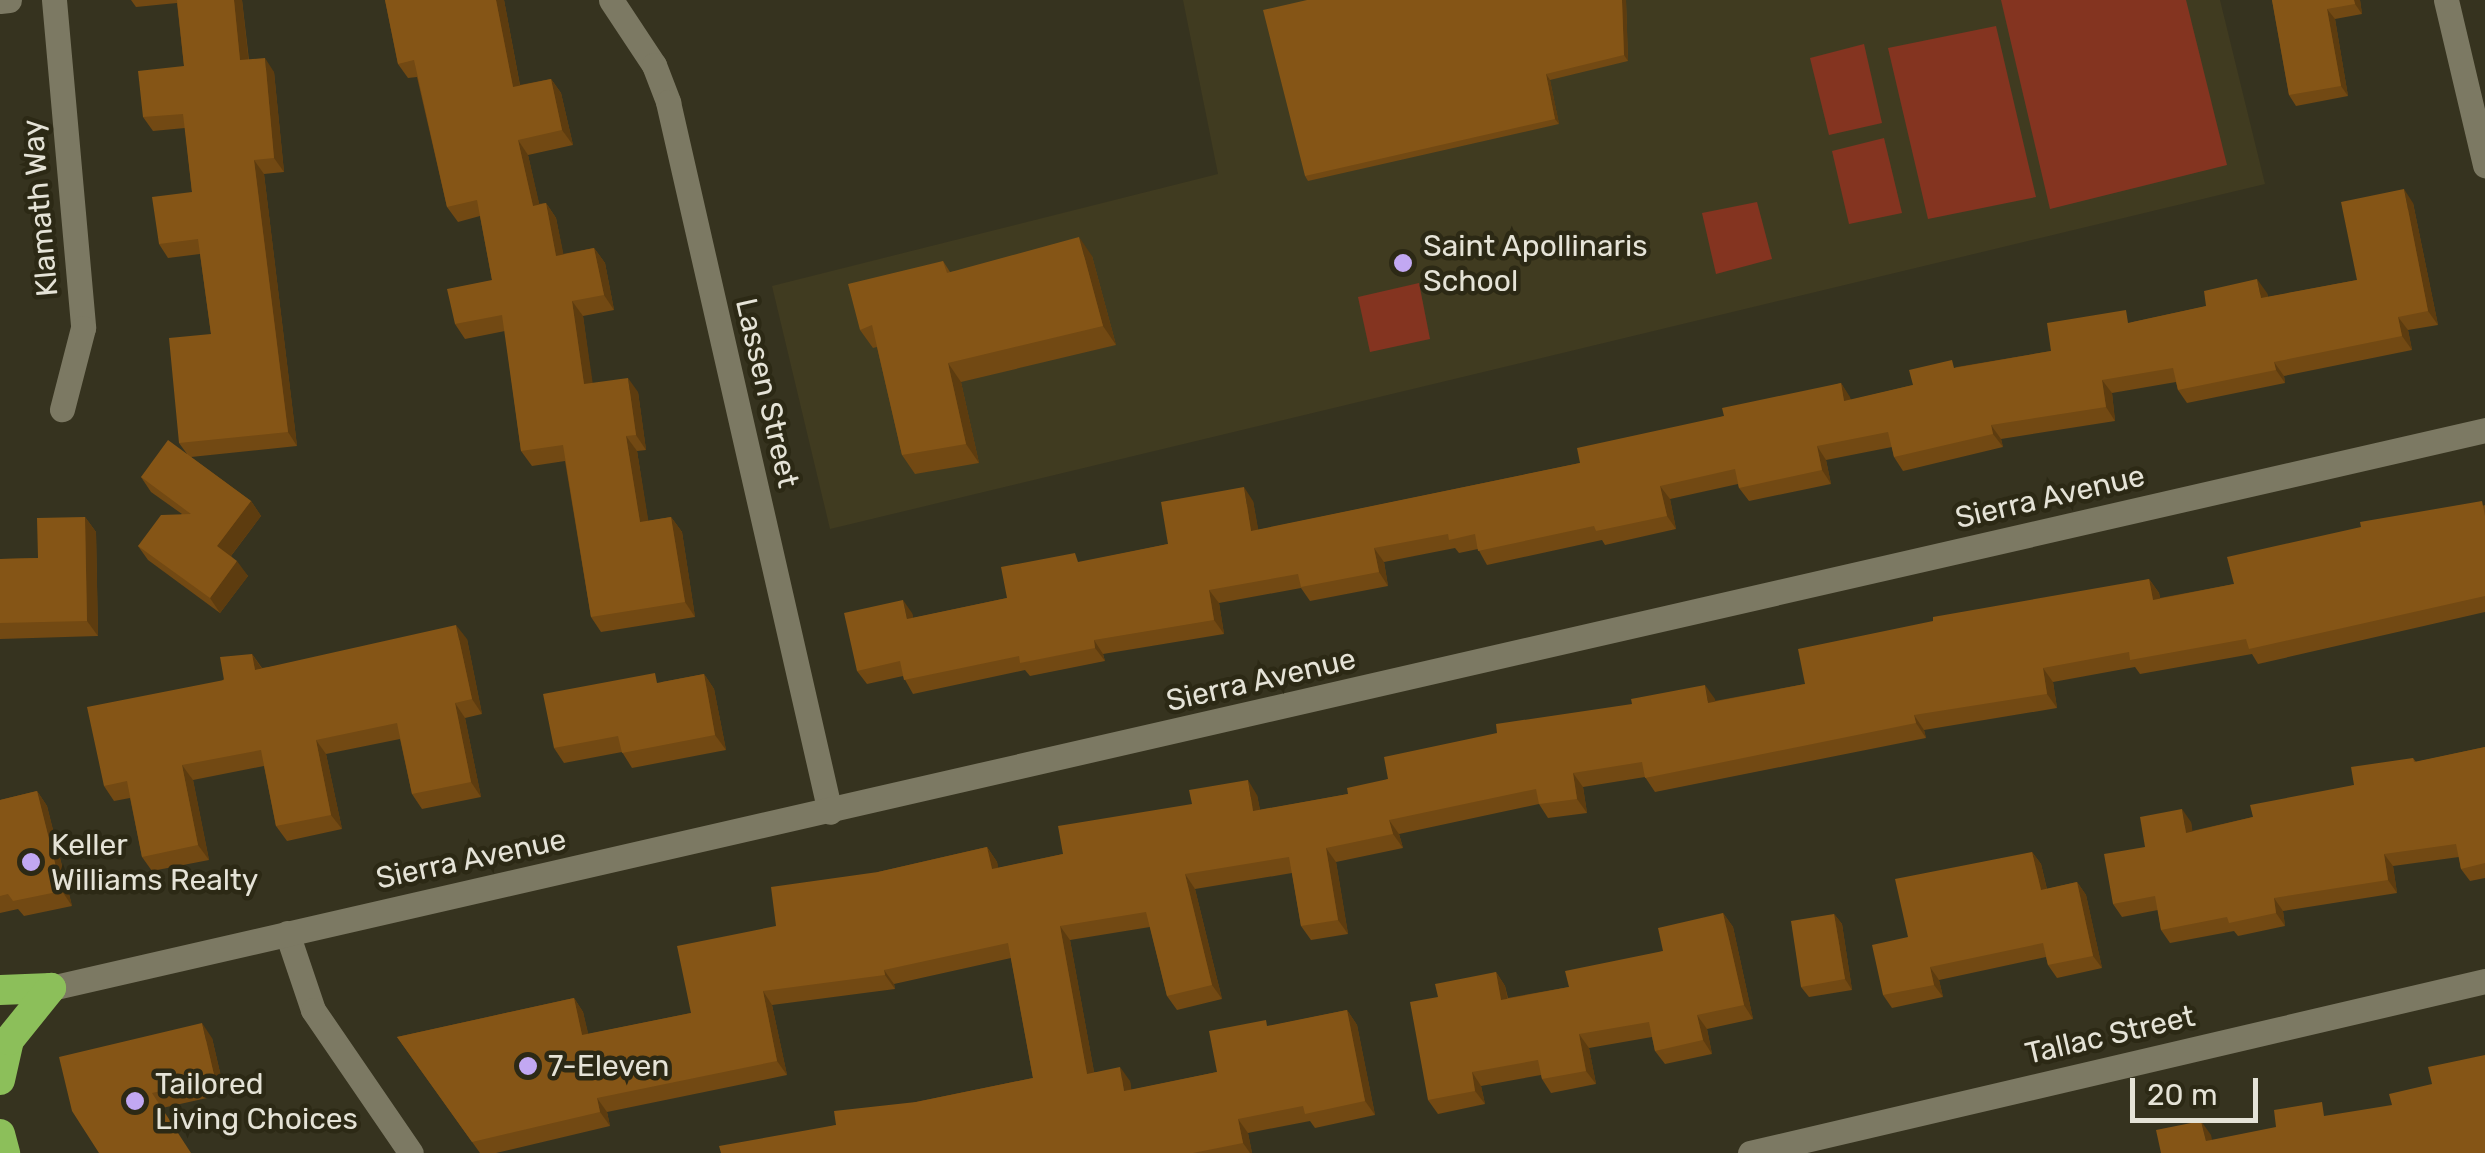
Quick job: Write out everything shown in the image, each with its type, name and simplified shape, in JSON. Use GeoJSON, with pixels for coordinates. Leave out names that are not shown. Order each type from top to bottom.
{"type":"FeatureCollection","features":[{"type":"Feature","properties":{"kind":"highway"},"geometry":{"type":"LineString","coordinates":[[0,990],[51,988]]}},
{"type":"Feature","properties":{"kind":"highway"},"geometry":{"type":"LineString","coordinates":[[0,1080],[9,1040],[51,988]]}},
{"type":"Feature","properties":{"kind":"highway"},"geometry":{"type":"LineString","coordinates":[[0,1134],[5,1153]]}},
{"type":"Feature","properties":{"kind":"street"},"geometry":{"type":"LineString","coordinates":[[0,1],[9,0]]}},
{"type":"Feature","properties":{"kind":"street","name":"Klamath Way"},"geometry":{"type":"LineString","coordinates":[[54,0],[83,328],[62,409]]}},
{"type":"Feature","properties":{"kind":"street","name":"Lassen Street"},"geometry":{"type":"LineString","coordinates":[[611,0],[654,65],[668,102],[830,812]]}},
{"type":"Feature","properties":{"kind":"street"},"geometry":{"type":"LineString","coordinates":[[2446,0],[2485,165]]}},
{"type":"Feature","properties":{"kind":"street","name":"Sierra Avenue"},"geometry":{"type":"LineString","coordinates":[[51,988],[2485,430]]}},
{"type":"Feature","properties":{"kind":"street"},"geometry":{"type":"LineString","coordinates":[[287,933],[313,1010],[411,1153]]}},
{"type":"Feature","properties":{"kind":"street","name":"Tallac Street"},"geometry":{"type":"LineString","coordinates":[[1750,1153],[2485,981]]}},
{"type":"Feature","properties":{"kind":"shaded area","name":"Saint Apollinaris School"},"geometry":{"type":"Polygon","coordinates":[[[1183,0],[2220,0],[2265,184],[830,529],[772,286],[1218,174],[1183,0]]]}},
{"type":"Feature","properties":{"kind":"shaded area"},"geometry":{"type":"Polygon","coordinates":[[[2001,0],[2186,0],[2227,165],[2050,209],[2001,0]]]}},
{"type":"Feature","properties":{"kind":"shaded area"},"geometry":{"type":"Polygon","coordinates":[[[1996,26],[2036,197],[1928,219],[1888,48],[1996,26]]]}},
{"type":"Feature","properties":{"kind":"shaded area"},"geometry":{"type":"Polygon","coordinates":[[[1864,44],[1882,123],[1829,135],[1810,58],[1864,44]]]}},
{"type":"Feature","properties":{"kind":"shaded area"},"geometry":{"type":"Polygon","coordinates":[[[1884,138],[1902,213],[1849,224],[1832,151],[1884,138]]]}},
{"type":"Feature","properties":{"kind":"shaded area"},"geometry":{"type":"Polygon","coordinates":[[[1757,202],[1772,259],[1716,274],[1702,213],[1757,202]]]}},
{"type":"Feature","properties":{"kind":"shaded area"},"geometry":{"type":"Polygon","coordinates":[[[1419,283],[1430,339],[1370,352],[1358,297],[1419,283]]]}},
{"type":"Feature","properties":{"kind":"building"},"geometry":{"type":"Polygon","coordinates":[[[177,0],[234,0],[240,60],[265,58],[274,158],[254,160],[288,432],[179,443],[169,338],[211,334],[198,239],[159,244],[152,197],[192,192],[183,114],[143,117],[138,71],[184,66],[177,0]]]}},
{"type":"Feature","properties":{"kind":"building"},"geometry":{"type":"Polygon","coordinates":[[[385,0],[496,0],[513,87],[551,79],[562,130],[518,140],[533,206],[546,203],[556,256],[594,248],[604,295],[572,301],[584,384],[628,378],[636,435],[626,436],[640,522],[671,517],[685,602],[591,617],[563,445],[521,451],[502,315],[455,324],[447,289],[492,280],[477,200],[447,207],[414,60],[398,64],[385,0]]]}},
{"type":"Feature","properties":{"kind":"building"},"geometry":{"type":"Polygon","coordinates":[[[1307,0],[1622,0],[1624,55],[1546,74],[1555,119],[1305,176],[1263,10],[1307,0]]]}},
{"type":"Feature","properties":{"kind":"building"},"geometry":{"type":"Polygon","coordinates":[[[2272,0],[2354,0],[2355,4],[2327,9],[2341,86],[2289,95],[2272,0]]]}},
{"type":"Feature","properties":{"kind":"building"},"geometry":{"type":"Polygon","coordinates":[[[2404,189],[2428,311],[2398,317],[2402,336],[2274,362],[2276,370],[2178,390],[2173,368],[2102,380],[2106,407],[1991,425],[1993,434],[1894,457],[1888,432],[1817,446],[1822,470],[1739,488],[1735,469],[1660,486],[1667,516],[1596,531],[1594,526],[1478,551],[1475,534],[1449,540],[1448,534],[1374,548],[1379,572],[1301,587],[1298,574],[1209,590],[1214,620],[1094,640],[1095,648],[1020,663],[1019,656],[904,680],[900,661],[857,671],[844,613],[903,600],[907,619],[1007,598],[1001,567],[1075,553],[1078,562],[1168,544],[1161,502],[1244,487],[1251,531],[1580,463],[1577,448],[1724,416],[1722,408],[1841,383],[1844,401],[1913,385],[1909,370],[1952,360],[1954,368],[2051,351],[2047,323],[2126,310],[2128,323],[2206,306],[2204,291],[2257,279],[2261,298],[2357,280],[2341,202],[2404,189]]]}},
{"type":"Feature","properties":{"kind":"building"},"geometry":{"type":"Polygon","coordinates":[[[1079,237],[1103,326],[948,363],[966,444],[902,455],[872,325],[860,330],[848,284],[943,261],[947,273],[1079,237]]]}},
{"type":"Feature","properties":{"kind":"building"},"geometry":{"type":"Polygon","coordinates":[[[168,440],[251,501],[217,546],[237,561],[210,598],[138,546],[161,515],[191,514],[141,477],[168,440]]]}},
{"type":"Feature","properties":{"kind":"building"},"geometry":{"type":"Polygon","coordinates":[[[2482,501],[2485,596],[2249,649],[2246,639],[2130,660],[2129,652],[2043,668],[2047,694],[1914,715],[1916,723],[1645,778],[1642,762],[1573,773],[1577,799],[1539,804],[1536,789],[1389,820],[1393,834],[1326,848],[1338,920],[1301,926],[1289,857],[1185,874],[1212,985],[1167,996],[1146,912],[1060,926],[1087,1074],[1120,1067],[1124,1091],[1217,1072],[1209,1031],[1266,1020],[1267,1026],[1347,1010],[1365,1101],[1305,1114],[1303,1106],[1238,1119],[1243,1143],[1193,1153],[721,1153],[719,1146],[836,1125],[834,1111],[916,1102],[1033,1078],[1008,943],[884,970],[885,975],[763,991],[777,1061],[597,1098],[600,1112],[472,1142],[397,1037],[574,998],[582,1035],[691,1013],[677,946],[776,926],[771,887],[878,872],[987,847],[992,869],[1063,854],[1058,826],[1192,804],[1189,790],[1248,780],[1253,811],[1348,794],[1347,788],[1388,779],[1384,757],[1497,733],[1496,724],[1632,704],[1631,699],[1705,685],[1708,703],[1805,684],[1798,649],[1933,621],[1933,617],[2149,579],[2153,600],[2234,584],[2227,557],[2361,527],[2360,522],[2482,501]]]}},
{"type":"Feature","properties":{"kind":"building"},"geometry":{"type":"Polygon","coordinates":[[[85,517],[87,621],[0,623],[0,559],[38,558],[37,518],[85,517]]]}},
{"type":"Feature","properties":{"kind":"building"},"geometry":{"type":"Polygon","coordinates":[[[456,625],[472,699],[455,703],[471,782],[412,794],[397,723],[316,740],[331,815],[276,826],[261,750],[182,765],[198,845],[142,857],[127,781],[104,786],[87,707],[224,680],[220,657],[252,654],[255,670],[456,625]]]}},
{"type":"Feature","properties":{"kind":"building"},"geometry":{"type":"Polygon","coordinates":[[[655,673],[657,683],[704,674],[715,735],[622,753],[618,736],[554,748],[543,694],[655,673]]]}},
{"type":"Feature","properties":{"kind":"building"},"geometry":{"type":"Polygon","coordinates":[[[2485,747],[2485,863],[2461,869],[2456,844],[2384,854],[2388,880],[2274,898],[2276,913],[2229,923],[2227,917],[2161,930],[2155,896],[2113,904],[2104,854],[2145,847],[2140,817],[2182,809],[2186,833],[2253,817],[2250,805],[2354,785],[2351,767],[2413,758],[2414,762],[2485,747]]]}},
{"type":"Feature","properties":{"kind":"building","name":"Keller Williams Realty"},"geometry":{"type":"Polygon","coordinates":[[[37,791],[62,891],[13,901],[8,894],[0,896],[0,800],[37,791]]]}},
{"type":"Feature","properties":{"kind":"building"},"geometry":{"type":"Polygon","coordinates":[[[2032,852],[2041,890],[2077,882],[2093,956],[2048,965],[2043,943],[1930,967],[1934,985],[1883,995],[1872,945],[1908,937],[1895,879],[2032,852]]]}},
{"type":"Feature","properties":{"kind":"building"},"geometry":{"type":"Polygon","coordinates":[[[1723,913],[1744,1005],[1697,1015],[1703,1040],[1655,1051],[1649,1022],[1579,1034],[1586,1071],[1542,1079],[1538,1060],[1472,1072],[1475,1091],[1428,1100],[1410,1002],[1438,997],[1435,984],[1496,972],[1501,1000],[1569,987],[1565,971],[1663,951],[1658,928],[1723,913]]]}},
{"type":"Feature","properties":{"kind":"building"},"geometry":{"type":"Polygon","coordinates":[[[1834,914],[1845,979],[1801,987],[1791,921],[1834,914]]]}},
{"type":"Feature","properties":{"kind":"building","name":"Tailored Living Choices"},"geometry":{"type":"Polygon","coordinates":[[[202,1023],[215,1079],[152,1093],[191,1153],[99,1153],[72,1111],[59,1057],[202,1023]]]}},
{"type":"Feature","properties":{"kind":"building"},"geometry":{"type":"Polygon","coordinates":[[[2485,1055],[2485,1153],[2161,1153],[2156,1130],[2201,1121],[2206,1141],[2276,1127],[2274,1110],[2322,1102],[2324,1116],[2392,1105],[2389,1094],[2432,1084],[2428,1067],[2485,1055]]]}},
{"type":"Feature","properties":{"kind":"place","name":"Saint Apollinaris School"},"geometry":{"type":"Point","coordinates":[1403,263]}},
{"type":"Feature","properties":{"kind":"place","name":"Keller Williams Realty"},"geometry":{"type":"Point","coordinates":[31,862]}},
{"type":"Feature","properties":{"kind":"place","name":"7-Eleven"},"geometry":{"type":"Point","coordinates":[528,1066]}},
{"type":"Feature","properties":{"kind":"place","name":"Tailored Living Choices"},"geometry":{"type":"Point","coordinates":[135,1101]}}]}
